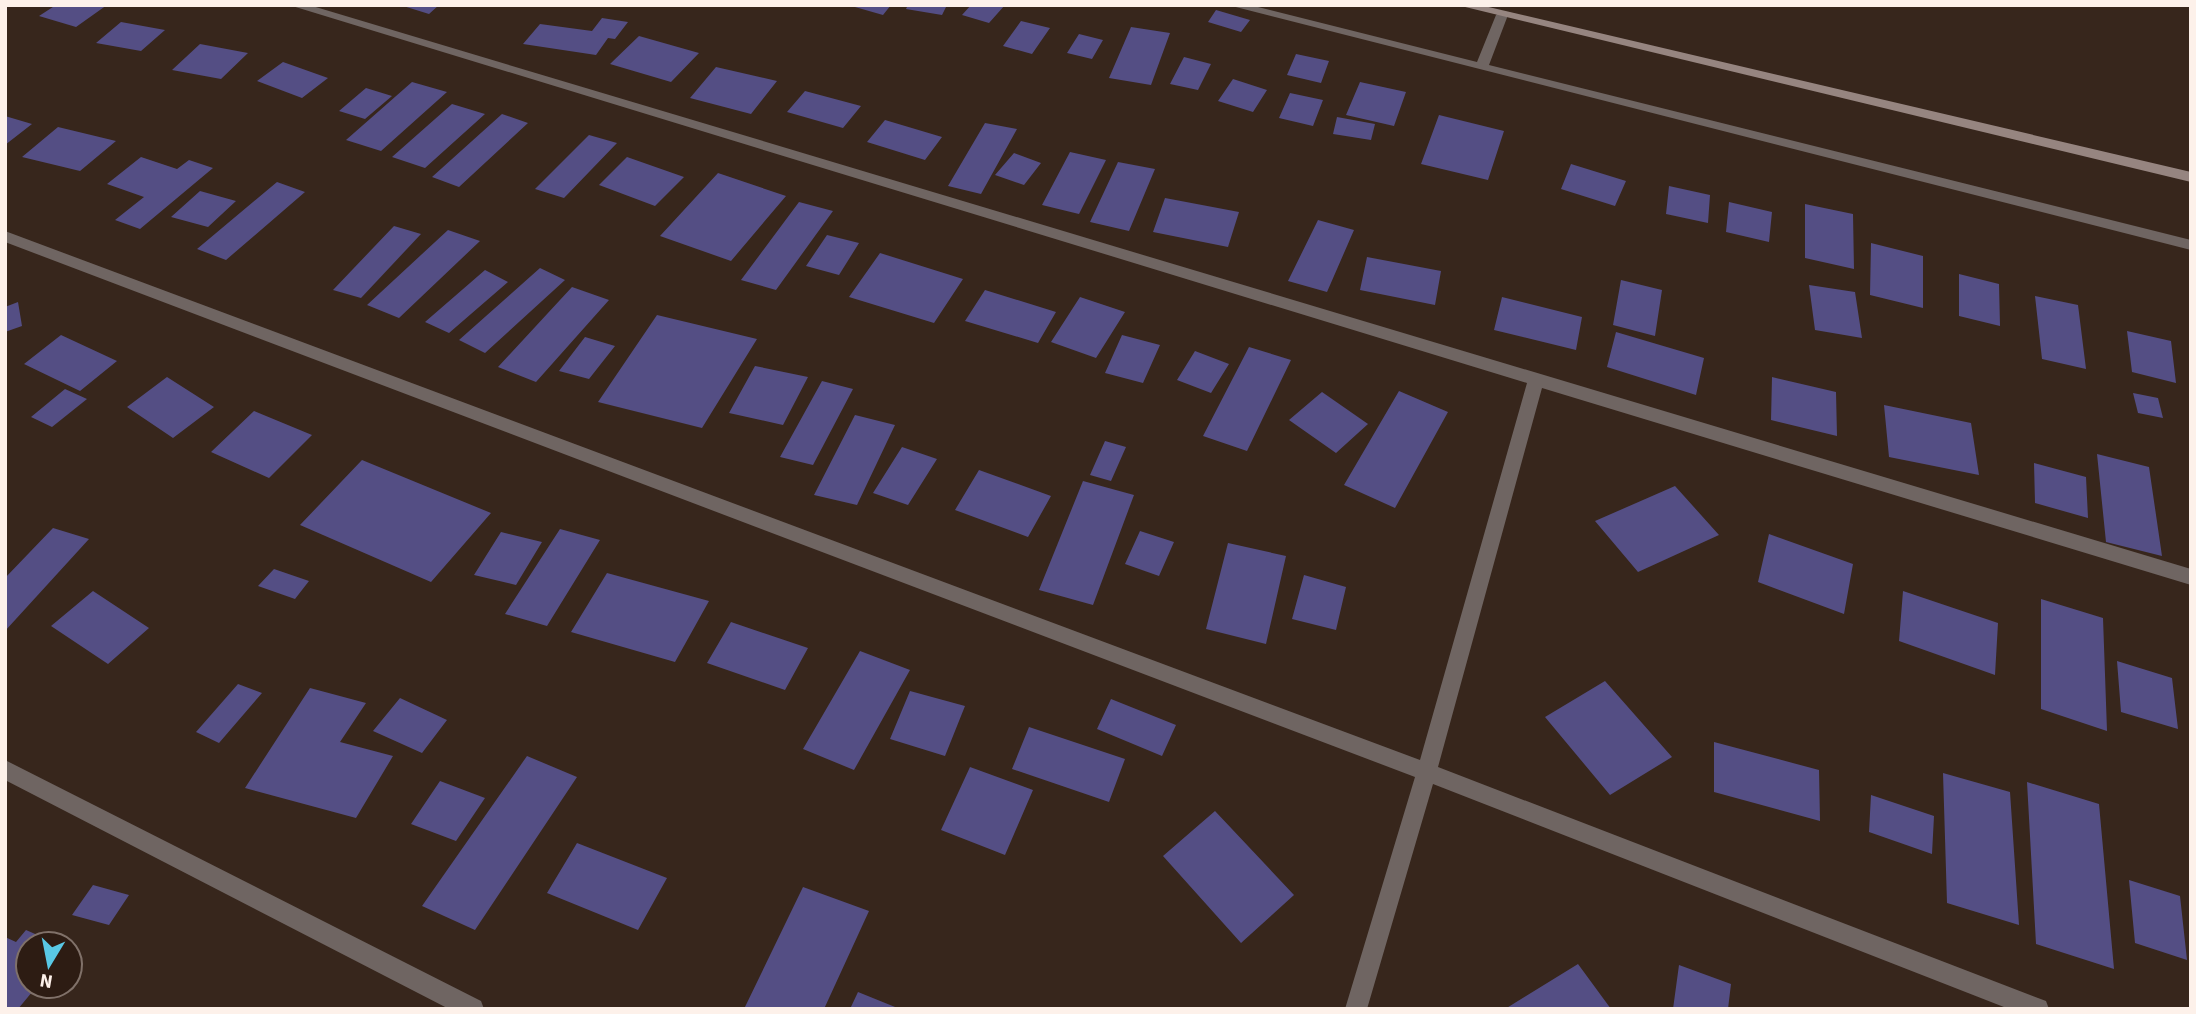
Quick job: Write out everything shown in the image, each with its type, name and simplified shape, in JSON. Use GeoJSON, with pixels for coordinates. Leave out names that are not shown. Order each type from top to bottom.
{"type":"FeatureCollection","features":[{"type":"Feature","properties":{"kind":"main road"},"geometry":{"type":"LineString","coordinates":[[1462,5],[2191,177]]}},
{"type":"Feature","properties":{"kind":"street"},"geometry":{"type":"LineString","coordinates":[[295,5],[2191,577]]}},
{"type":"Feature","properties":{"kind":"street"},"geometry":{"type":"LineString","coordinates":[[1234,5],[2191,244]]}},
{"type":"Feature","properties":{"kind":"street"},"geometry":{"type":"LineString","coordinates":[[1482,67],[1502,15]]}},
{"type":"Feature","properties":{"kind":"street"},"geometry":{"type":"LineString","coordinates":[[5,236],[1427,772],[2038,1009]]}},
{"type":"Feature","properties":{"kind":"street"},"geometry":{"type":"LineString","coordinates":[[1356,1009],[1427,772],[1537,378]]}},
{"type":"Feature","properties":{"kind":"street"},"geometry":{"type":"LineString","coordinates":[[5,768],[473,1009]]}},
{"type":"Feature","properties":{"kind":"building"},"geometry":{"type":"Polygon","coordinates":[[[56,5],[107,5],[76,27],[39,16],[56,5]]]}},
{"type":"Feature","properties":{"kind":"building"},"geometry":{"type":"Polygon","coordinates":[[[400,5],[439,5],[429,14],[400,5]]]}},
{"type":"Feature","properties":{"kind":"building"},"geometry":{"type":"Polygon","coordinates":[[[848,5],[891,5],[883,15],[848,5]]]}},
{"type":"Feature","properties":{"kind":"building"},"geometry":{"type":"Polygon","coordinates":[[[908,5],[947,5],[942,15],[906,9],[908,5]]]}},
{"type":"Feature","properties":{"kind":"building"},"geometry":{"type":"Polygon","coordinates":[[[971,5],[1005,5],[989,23],[962,15],[971,5]]]}},
{"type":"Feature","properties":{"kind":"building"},"geometry":{"type":"Polygon","coordinates":[[[1216,10],[1250,20],[1241,32],[1208,22],[1216,10]]]}},
{"type":"Feature","properties":{"kind":"building"},"geometry":{"type":"Polygon","coordinates":[[[602,18],[628,22],[615,39],[608,38],[596,55],[523,44],[540,24],[592,31],[602,18]]]}},
{"type":"Feature","properties":{"kind":"building"},"geometry":{"type":"Polygon","coordinates":[[[1021,21],[1050,28],[1032,54],[1003,46],[1021,21]]]}},
{"type":"Feature","properties":{"kind":"building"},"geometry":{"type":"Polygon","coordinates":[[[121,22],[165,30],[141,51],[96,43],[121,22]]]}},
{"type":"Feature","properties":{"kind":"building"},"geometry":{"type":"Polygon","coordinates":[[[1131,27],[1170,33],[1151,85],[1109,78],[1131,27]]]}},
{"type":"Feature","properties":{"kind":"building"},"geometry":{"type":"Polygon","coordinates":[[[1079,34],[1103,40],[1092,59],[1067,53],[1079,34]]]}},
{"type":"Feature","properties":{"kind":"building"},"geometry":{"type":"Polygon","coordinates":[[[639,36],[699,53],[671,82],[610,64],[639,36]]]}},
{"type":"Feature","properties":{"kind":"building"},"geometry":{"type":"Polygon","coordinates":[[[200,44],[248,53],[221,79],[172,70],[200,44]]]}},
{"type":"Feature","properties":{"kind":"building"},"geometry":{"type":"Polygon","coordinates":[[[1296,54],[1329,61],[1321,83],[1287,75],[1296,54]]]}},
{"type":"Feature","properties":{"kind":"building"},"geometry":{"type":"Polygon","coordinates":[[[1184,57],[1211,64],[1198,90],[1170,84],[1184,57]]]}},
{"type":"Feature","properties":{"kind":"building"},"geometry":{"type":"Polygon","coordinates":[[[283,62],[328,78],[302,98],[257,81],[283,62]]]}},
{"type":"Feature","properties":{"kind":"building"},"geometry":{"type":"Polygon","coordinates":[[[716,67],[777,81],[751,114],[690,98],[716,67]]]}},
{"type":"Feature","properties":{"kind":"building"},"geometry":{"type":"Polygon","coordinates":[[[1233,79],[1267,90],[1253,112],[1218,101],[1233,79]]]}},
{"type":"Feature","properties":{"kind":"building"},"geometry":{"type":"Polygon","coordinates":[[[412,82],[447,92],[381,151],[346,140],[412,82]]]}},
{"type":"Feature","properties":{"kind":"building"},"geometry":{"type":"Polygon","coordinates":[[[1360,82],[1406,92],[1394,126],[1346,115],[1360,82]]]}},
{"type":"Feature","properties":{"kind":"building"},"geometry":{"type":"Polygon","coordinates":[[[366,88],[392,96],[365,119],[339,111],[366,88]]]}},
{"type":"Feature","properties":{"kind":"building"},"geometry":{"type":"Polygon","coordinates":[[[805,91],[861,106],[843,128],[787,112],[805,91]]]}},
{"type":"Feature","properties":{"kind":"building"},"geometry":{"type":"Polygon","coordinates":[[[1290,93],[1323,100],[1313,126],[1279,118],[1290,93]]]}},
{"type":"Feature","properties":{"kind":"building"},"geometry":{"type":"Polygon","coordinates":[[[452,104],[485,114],[425,168],[392,157],[452,104]]]}},
{"type":"Feature","properties":{"kind":"building"},"geometry":{"type":"Polygon","coordinates":[[[502,114],[528,123],[459,187],[432,177],[502,114]]]}},
{"type":"Feature","properties":{"kind":"building"},"geometry":{"type":"Polygon","coordinates":[[[1439,115],[1504,131],[1488,180],[1421,164],[1439,115]]]}},
{"type":"Feature","properties":{"kind":"building"},"geometry":{"type":"Polygon","coordinates":[[[5,116],[32,124],[5,145],[5,116]]]}},
{"type":"Feature","properties":{"kind":"building"},"geometry":{"type":"Polygon","coordinates":[[[1337,117],[1375,124],[1371,140],[1333,134],[1337,117]]]}},
{"type":"Feature","properties":{"kind":"building"},"geometry":{"type":"Polygon","coordinates":[[[885,120],[942,137],[925,160],[867,142],[885,120]]]}},
{"type":"Feature","properties":{"kind":"building"},"geometry":{"type":"Polygon","coordinates":[[[985,123],[1017,129],[981,194],[948,186],[985,123]]]}},
{"type":"Feature","properties":{"kind":"building"},"geometry":{"type":"Polygon","coordinates":[[[58,127],[116,141],[80,171],[22,157],[58,127]]]}},
{"type":"Feature","properties":{"kind":"building"},"geometry":{"type":"Polygon","coordinates":[[[589,135],[617,143],[564,198],[535,189],[589,135]]]}},
{"type":"Feature","properties":{"kind":"building"},"geometry":{"type":"Polygon","coordinates":[[[1070,152],[1106,160],[1079,214],[1042,205],[1070,152]]]}},
{"type":"Feature","properties":{"kind":"building"},"geometry":{"type":"Polygon","coordinates":[[[1014,153],[1041,163],[1024,185],[995,175],[1014,153]]]}},
{"type":"Feature","properties":{"kind":"building"},"geometry":{"type":"Polygon","coordinates":[[[141,157],[177,169],[189,160],[213,168],[140,229],[115,220],[144,197],[107,184],[141,157]]]}},
{"type":"Feature","properties":{"kind":"building"},"geometry":{"type":"Polygon","coordinates":[[[627,157],[684,177],[655,206],[599,185],[627,157]]]}},
{"type":"Feature","properties":{"kind":"building"},"geometry":{"type":"Polygon","coordinates":[[[1118,162],[1155,169],[1129,231],[1090,222],[1118,162]]]}},
{"type":"Feature","properties":{"kind":"building"},"geometry":{"type":"Polygon","coordinates":[[[1571,164],[1626,181],[1615,206],[1561,189],[1571,164]]]}},
{"type":"Feature","properties":{"kind":"building"},"geometry":{"type":"Polygon","coordinates":[[[718,173],[786,196],[731,261],[660,236],[718,173]]]}},
{"type":"Feature","properties":{"kind":"building"},"geometry":{"type":"Polygon","coordinates":[[[277,182],[305,192],[226,260],[197,249],[277,182]]]}},
{"type":"Feature","properties":{"kind":"building"},"geometry":{"type":"Polygon","coordinates":[[[1669,186],[1710,195],[1708,223],[1666,214],[1669,186]]]}},
{"type":"Feature","properties":{"kind":"building"},"geometry":{"type":"Polygon","coordinates":[[[200,191],[236,201],[208,227],[171,217],[200,191]]]}},
{"type":"Feature","properties":{"kind":"building"},"geometry":{"type":"Polygon","coordinates":[[[1165,198],[1239,212],[1228,247],[1153,232],[1165,198]]]}},
{"type":"Feature","properties":{"kind":"building"},"geometry":{"type":"Polygon","coordinates":[[[799,202],[833,211],[776,290],[741,280],[799,202]]]}},
{"type":"Feature","properties":{"kind":"building"},"geometry":{"type":"Polygon","coordinates":[[[1729,202],[1772,212],[1769,242],[1726,232],[1729,202]]]}},
{"type":"Feature","properties":{"kind":"building"},"geometry":{"type":"Polygon","coordinates":[[[1805,204],[1853,214],[1854,269],[1805,258],[1805,204]]]}},
{"type":"Feature","properties":{"kind":"building"},"geometry":{"type":"Polygon","coordinates":[[[1318,220],[1354,230],[1327,292],[1288,281],[1318,220]]]}},
{"type":"Feature","properties":{"kind":"building"},"geometry":{"type":"Polygon","coordinates":[[[394,226],[421,234],[361,298],[333,290],[394,226]]]}},
{"type":"Feature","properties":{"kind":"building"},"geometry":{"type":"Polygon","coordinates":[[[448,230],[480,241],[399,318],[367,305],[448,230]]]}},
{"type":"Feature","properties":{"kind":"building"},"geometry":{"type":"Polygon","coordinates":[[[827,235],[859,243],[839,275],[806,266],[827,235]]]}},
{"type":"Feature","properties":{"kind":"building"},"geometry":{"type":"Polygon","coordinates":[[[1871,243],[1923,256],[1923,308],[1870,295],[1871,243]]]}},
{"type":"Feature","properties":{"kind":"building"},"geometry":{"type":"Polygon","coordinates":[[[880,253],[963,279],[934,323],[849,297],[880,253]]]}},
{"type":"Feature","properties":{"kind":"building"},"geometry":{"type":"Polygon","coordinates":[[[1367,257],[1441,271],[1435,305],[1360,290],[1367,257]]]}},
{"type":"Feature","properties":{"kind":"building"},"geometry":{"type":"Polygon","coordinates":[[[540,268],[565,280],[485,353],[459,340],[540,268]]]}},
{"type":"Feature","properties":{"kind":"building"},"geometry":{"type":"Polygon","coordinates":[[[485,270],[508,282],[449,333],[425,322],[485,270]]]}},
{"type":"Feature","properties":{"kind":"building"},"geometry":{"type":"Polygon","coordinates":[[[1959,274],[1999,284],[2000,326],[1959,316],[1959,274]]]}},
{"type":"Feature","properties":{"kind":"building"},"geometry":{"type":"Polygon","coordinates":[[[1621,280],[1662,290],[1655,336],[1613,325],[1621,280]]]}},
{"type":"Feature","properties":{"kind":"building"},"geometry":{"type":"Polygon","coordinates":[[[1809,285],[1855,292],[1862,338],[1815,330],[1809,285]]]}},
{"type":"Feature","properties":{"kind":"building"},"geometry":{"type":"Polygon","coordinates":[[[572,287],[609,300],[536,382],[498,367],[572,287]]]}},
{"type":"Feature","properties":{"kind":"building"},"geometry":{"type":"Polygon","coordinates":[[[985,290],[1056,312],[1038,343],[965,321],[985,290]]]}},
{"type":"Feature","properties":{"kind":"building"},"geometry":{"type":"Polygon","coordinates":[[[2035,296],[2078,305],[2086,369],[2042,359],[2035,296]]]}},
{"type":"Feature","properties":{"kind":"building"},"geometry":{"type":"Polygon","coordinates":[[[1080,297],[1125,312],[1096,358],[1051,342],[1080,297]]]}},
{"type":"Feature","properties":{"kind":"building"},"geometry":{"type":"Polygon","coordinates":[[[1502,297],[1582,317],[1576,350],[1494,330],[1502,297]]]}},
{"type":"Feature","properties":{"kind":"building"},"geometry":{"type":"Polygon","coordinates":[[[18,302],[22,326],[5,332],[5,307],[18,302]]]}},
{"type":"Feature","properties":{"kind":"building"},"geometry":{"type":"Polygon","coordinates":[[[657,315],[757,339],[702,428],[598,402],[657,315]]]}},
{"type":"Feature","properties":{"kind":"building"},"geometry":{"type":"Polygon","coordinates":[[[2127,331],[2171,341],[2176,383],[2132,372],[2127,331]]]}},
{"type":"Feature","properties":{"kind":"building"},"geometry":{"type":"Polygon","coordinates":[[[1616,332],[1704,358],[1696,395],[1607,367],[1616,332]]]}},
{"type":"Feature","properties":{"kind":"building"},"geometry":{"type":"Polygon","coordinates":[[[61,335],[117,361],[80,391],[24,364],[61,335]]]}},
{"type":"Feature","properties":{"kind":"building"},"geometry":{"type":"Polygon","coordinates":[[[1122,335],[1160,345],[1143,383],[1105,373],[1122,335]]]}},
{"type":"Feature","properties":{"kind":"building"},"geometry":{"type":"Polygon","coordinates":[[[585,337],[615,346],[589,379],[559,371],[585,337]]]}},
{"type":"Feature","properties":{"kind":"building"},"geometry":{"type":"Polygon","coordinates":[[[1249,347],[1291,360],[1247,451],[1203,436],[1249,347]]]}},
{"type":"Feature","properties":{"kind":"building"},"geometry":{"type":"Polygon","coordinates":[[[1195,351],[1229,364],[1211,393],[1177,380],[1195,351]]]}},
{"type":"Feature","properties":{"kind":"building"},"geometry":{"type":"Polygon","coordinates":[[[755,366],[808,377],[783,425],[729,413],[755,366]]]}},
{"type":"Feature","properties":{"kind":"building"},"geometry":{"type":"Polygon","coordinates":[[[167,377],[214,407],[173,438],[127,407],[167,377]]]}},
{"type":"Feature","properties":{"kind":"building"},"geometry":{"type":"Polygon","coordinates":[[[1772,377],[1836,392],[1837,436],[1771,420],[1772,377]]]}},
{"type":"Feature","properties":{"kind":"building"},"geometry":{"type":"Polygon","coordinates":[[[822,381],[853,389],[813,465],[780,457],[822,381]]]}},
{"type":"Feature","properties":{"kind":"building"},"geometry":{"type":"Polygon","coordinates":[[[65,389],[87,399],[52,427],[31,417],[65,389]]]}},
{"type":"Feature","properties":{"kind":"building"},"geometry":{"type":"Polygon","coordinates":[[[1399,391],[1448,412],[1395,508],[1344,485],[1399,391]]]}},
{"type":"Feature","properties":{"kind":"building"},"geometry":{"type":"Polygon","coordinates":[[[1322,392],[1368,424],[1336,453],[1289,420],[1322,392]]]}},
{"type":"Feature","properties":{"kind":"building"},"geometry":{"type":"Polygon","coordinates":[[[2133,393],[2158,398],[2163,418],[2138,413],[2133,393]]]}},
{"type":"Feature","properties":{"kind":"building"},"geometry":{"type":"Polygon","coordinates":[[[1884,405],[1971,423],[1979,475],[1889,457],[1884,405]]]}},
{"type":"Feature","properties":{"kind":"building"},"geometry":{"type":"Polygon","coordinates":[[[254,411],[312,435],[269,478],[211,452],[254,411]]]}},
{"type":"Feature","properties":{"kind":"building"},"geometry":{"type":"Polygon","coordinates":[[[855,415],[895,425],[857,505],[814,495],[855,415]]]}},
{"type":"Feature","properties":{"kind":"building"},"geometry":{"type":"Polygon","coordinates":[[[1105,441],[1126,447],[1111,481],[1090,475],[1105,441]]]}},
{"type":"Feature","properties":{"kind":"building"},"geometry":{"type":"Polygon","coordinates":[[[902,447],[937,459],[908,505],[873,493],[902,447]]]}},
{"type":"Feature","properties":{"kind":"building"},"geometry":{"type":"Polygon","coordinates":[[[2097,454],[2149,467],[2162,556],[2106,542],[2097,454]]]}},
{"type":"Feature","properties":{"kind":"building"},"geometry":{"type":"Polygon","coordinates":[[[362,460],[491,513],[431,582],[300,525],[362,460]]]}},
{"type":"Feature","properties":{"kind":"building"},"geometry":{"type":"Polygon","coordinates":[[[2034,463],[2086,477],[2088,518],[2035,503],[2034,463]]]}},
{"type":"Feature","properties":{"kind":"building"},"geometry":{"type":"Polygon","coordinates":[[[979,470],[1051,496],[1028,537],[955,510],[979,470]]]}},
{"type":"Feature","properties":{"kind":"building"},"geometry":{"type":"Polygon","coordinates":[[[1083,481],[1134,495],[1093,605],[1039,590],[1083,481]]]}},
{"type":"Feature","properties":{"kind":"building"},"geometry":{"type":"Polygon","coordinates":[[[1675,486],[1719,535],[1638,572],[1595,521],[1675,486]]]}},
{"type":"Feature","properties":{"kind":"building"},"geometry":{"type":"Polygon","coordinates":[[[53,528],[89,539],[5,631],[5,578],[53,528]]]}},
{"type":"Feature","properties":{"kind":"building"},"geometry":{"type":"Polygon","coordinates":[[[560,529],[600,540],[547,626],[505,614],[560,529]]]}},
{"type":"Feature","properties":{"kind":"building"},"geometry":{"type":"Polygon","coordinates":[[[1140,531],[1174,542],[1159,576],[1125,564],[1140,531]]]}},
{"type":"Feature","properties":{"kind":"building"},"geometry":{"type":"Polygon","coordinates":[[[501,532],[542,542],[516,585],[474,575],[501,532]]]}},
{"type":"Feature","properties":{"kind":"building"},"geometry":{"type":"Polygon","coordinates":[[[1769,534],[1853,564],[1844,614],[1758,582],[1769,534]]]}},
{"type":"Feature","properties":{"kind":"building"},"geometry":{"type":"Polygon","coordinates":[[[1228,543],[1286,556],[1266,644],[1206,629],[1228,543]]]}},
{"type":"Feature","properties":{"kind":"building"},"geometry":{"type":"Polygon","coordinates":[[[274,569],[309,581],[295,599],[258,586],[274,569]]]}},
{"type":"Feature","properties":{"kind":"building"},"geometry":{"type":"Polygon","coordinates":[[[607,573],[709,601],[675,662],[571,632],[607,573]]]}},
{"type":"Feature","properties":{"kind":"building"},"geometry":{"type":"Polygon","coordinates":[[[1304,575],[1346,587],[1336,630],[1292,619],[1304,575]]]}},
{"type":"Feature","properties":{"kind":"building"},"geometry":{"type":"Polygon","coordinates":[[[93,591],[149,628],[108,664],[51,626],[93,591]]]}},
{"type":"Feature","properties":{"kind":"building"},"geometry":{"type":"Polygon","coordinates":[[[1903,591],[1998,623],[1995,675],[1899,641],[1903,591]]]}},
{"type":"Feature","properties":{"kind":"building"},"geometry":{"type":"Polygon","coordinates":[[[2041,599],[2103,618],[2107,731],[2041,709],[2041,599]]]}},
{"type":"Feature","properties":{"kind":"building"},"geometry":{"type":"Polygon","coordinates":[[[731,622],[808,648],[785,690],[707,663],[731,622]]]}},
{"type":"Feature","properties":{"kind":"building"},"geometry":{"type":"Polygon","coordinates":[[[860,651],[910,670],[854,770],[803,749],[860,651]]]}},
{"type":"Feature","properties":{"kind":"building"},"geometry":{"type":"Polygon","coordinates":[[[2117,661],[2172,678],[2178,729],[2121,712],[2117,661]]]}},
{"type":"Feature","properties":{"kind":"building"},"geometry":{"type":"Polygon","coordinates":[[[1605,681],[1672,757],[1610,795],[1545,717],[1605,681]]]}},
{"type":"Feature","properties":{"kind":"building"},"geometry":{"type":"Polygon","coordinates":[[[238,684],[262,693],[219,743],[196,732],[238,684]]]}},
{"type":"Feature","properties":{"kind":"building"},"geometry":{"type":"Polygon","coordinates":[[[310,688],[366,703],[340,742],[393,756],[356,818],[245,788],[310,688]]]}},
{"type":"Feature","properties":{"kind":"building"},"geometry":{"type":"Polygon","coordinates":[[[910,691],[965,706],[945,756],[890,739],[910,691]]]}},
{"type":"Feature","properties":{"kind":"building"},"geometry":{"type":"Polygon","coordinates":[[[400,698],[447,720],[422,753],[373,731],[400,698]]]}},
{"type":"Feature","properties":{"kind":"building"},"geometry":{"type":"Polygon","coordinates":[[[1111,699],[1176,725],[1162,756],[1097,729],[1111,699]]]}},
{"type":"Feature","properties":{"kind":"building"},"geometry":{"type":"Polygon","coordinates":[[[1029,727],[1125,759],[1109,802],[1012,769],[1029,727]]]}},
{"type":"Feature","properties":{"kind":"building"},"geometry":{"type":"Polygon","coordinates":[[[1714,742],[1819,770],[1820,821],[1714,792],[1714,742]]]}},
{"type":"Feature","properties":{"kind":"building"},"geometry":{"type":"Polygon","coordinates":[[[527,756],[577,777],[475,930],[422,906],[527,756]]]}},
{"type":"Feature","properties":{"kind":"building"},"geometry":{"type":"Polygon","coordinates":[[[970,767],[1033,790],[1005,855],[941,830],[970,767]]]}},
{"type":"Feature","properties":{"kind":"building"},"geometry":{"type":"Polygon","coordinates":[[[1943,773],[2010,792],[2019,925],[1947,903],[1943,773]]]}},
{"type":"Feature","properties":{"kind":"building"},"geometry":{"type":"Polygon","coordinates":[[[440,781],[485,798],[456,841],[411,824],[440,781]]]}},
{"type":"Feature","properties":{"kind":"building"},"geometry":{"type":"Polygon","coordinates":[[[2027,782],[2099,804],[2114,969],[2036,944],[2027,782]]]}},
{"type":"Feature","properties":{"kind":"building"},"geometry":{"type":"Polygon","coordinates":[[[1871,795],[1934,816],[1932,854],[1869,832],[1871,795]]]}},
{"type":"Feature","properties":{"kind":"building"},"geometry":{"type":"Polygon","coordinates":[[[1215,811],[1294,895],[1241,943],[1163,856],[1215,811]]]}},
{"type":"Feature","properties":{"kind":"building"},"geometry":{"type":"Polygon","coordinates":[[[577,843],[667,878],[638,930],[547,893],[577,843]]]}},
{"type":"Feature","properties":{"kind":"building"},"geometry":{"type":"Polygon","coordinates":[[[2129,880],[2180,896],[2187,960],[2135,943],[2129,880]]]}},
{"type":"Feature","properties":{"kind":"building"},"geometry":{"type":"Polygon","coordinates":[[[93,885],[129,895],[109,925],[72,915],[93,885]]]}},
{"type":"Feature","properties":{"kind":"building"},"geometry":{"type":"Polygon","coordinates":[[[803,887],[869,911],[824,1009],[744,1009],[803,887]]]}},
{"type":"Feature","properties":{"kind":"building"},"geometry":{"type":"Polygon","coordinates":[[[5,937],[14,941],[14,1000],[25,1000],[18,1009],[5,1009],[5,937]]]}},
{"type":"Feature","properties":{"kind":"building"},"geometry":{"type":"Polygon","coordinates":[[[1578,964],[1611,1009],[1505,1009],[1578,964]]]}},
{"type":"Feature","properties":{"kind":"building"},"geometry":{"type":"Polygon","coordinates":[[[1679,965],[1731,984],[1728,1009],[1673,1009],[1679,965]]]}},
{"type":"Feature","properties":{"kind":"building"},"geometry":{"type":"Polygon","coordinates":[[[858,992],[900,1009],[850,1009],[858,992]]]}}]}
